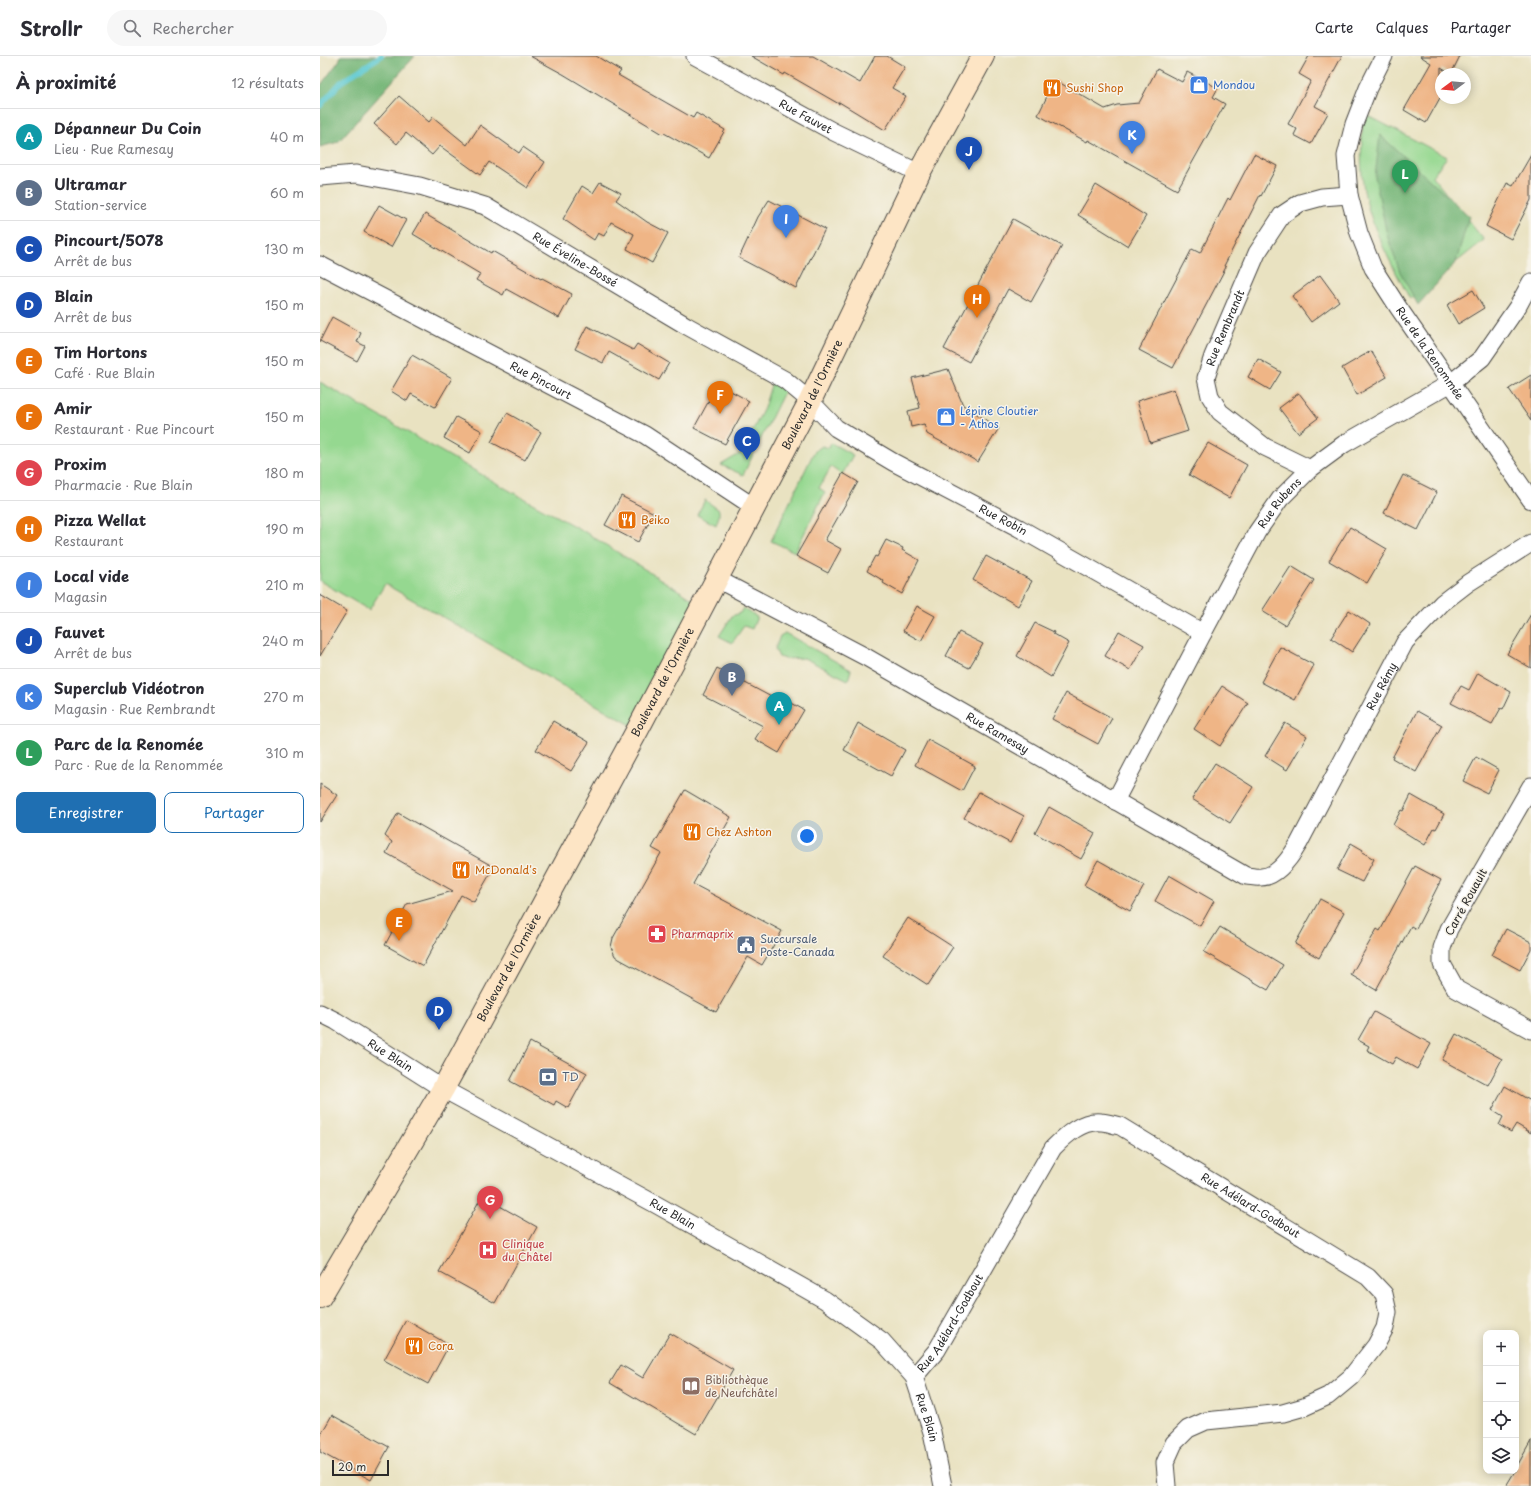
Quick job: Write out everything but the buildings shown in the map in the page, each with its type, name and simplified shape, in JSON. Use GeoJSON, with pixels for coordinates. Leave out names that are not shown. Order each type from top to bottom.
{"type":"FeatureCollection","features":[{"type":"Feature","properties":{"kind":"main road","name":"Boulevard de l'Ormière"},"geometry":{"type":"LineString","coordinates":[[320,1297],[443,1089],[638,729],[810,401],[919,174],[984,56]]}},
{"type":"Feature","properties":{"kind":"street","name":"Rue Fauvet"},"geometry":{"type":"LineString","coordinates":[[695,56],[834,132],[919,174]]}},
{"type":"Feature","properties":{"kind":"street"},"geometry":{"type":"LineString","coordinates":[[1349,195],[1346,156],[1354,124],[1368,88],[1384,56]]}},
{"type":"Feature","properties":{"kind":"street","name":"Rue Éveline-Bossé"},"geometry":{"type":"LineString","coordinates":[[320,177],[356,174],[363,175],[420,186],[485,206],[687,326],[785,380],[810,401]]}},
{"type":"Feature","properties":{"kind":"street","name":"Rue de la Renommée"},"geometry":{"type":"LineString","coordinates":[[1349,195],[1359,233],[1373,268],[1398,307],[1531,500]]}},
{"type":"Feature","properties":{"kind":"street","name":"Rue Rembrandt"},"geometry":{"type":"LineString","coordinates":[[1310,470],[1265,447],[1220,412],[1210,396],[1206,378],[1257,253],[1282,215],[1300,203],[1322,197],[1349,195]]}},
{"type":"Feature","properties":{"kind":"street","name":"Rue Pincourt"},"geometry":{"type":"LineString","coordinates":[[320,265],[646,435],[754,507]]}},
{"type":"Feature","properties":{"kind":"street","name":"Rue Rubens"},"geometry":{"type":"LineString","coordinates":[[1115,801],[1257,532],[1280,500],[1310,470],[1344,444],[1451,383],[1482,358],[1518,306],[1531,282]]}},
{"type":"Feature","properties":{"kind":"street","name":"Rue Robin"},"geometry":{"type":"LineString","coordinates":[[810,401],[836,428],[893,462],[1019,528],[1203,633]]}},
{"type":"Feature","properties":{"kind":"street","name":"Rue Rémy"},"geometry":{"type":"LineString","coordinates":[[1278,870],[1291,856],[1300,843],[1405,642],[1442,603],[1468,583],[1531,543]]}},
{"type":"Feature","properties":{"kind":"street","name":"Rue Ramesay"},"geometry":{"type":"LineString","coordinates":[[717,579],[866,657],[1246,876],[1263,878],[1278,870]]}},
{"type":"Feature","properties":{"kind":"street","name":"Carré Rouault"},"geometry":{"type":"LineString","coordinates":[[1531,786],[1449,929],[1442,948],[1442,964],[1456,988],[1531,1030]]}},
{"type":"Feature","properties":{"kind":"street","name":"Rue Blain"},"geometry":{"type":"LineString","coordinates":[[320,1013],[336,1021],[443,1089],[657,1205],[826,1300],[882,1341],[914,1377],[932,1432],[943,1486]]}},
{"type":"Feature","properties":{"kind":"street","name":"Rue Adélard-Godbout"},"geometry":{"type":"LineString","coordinates":[[914,1377],[938,1350],[1053,1148],[1068,1134],[1082,1125],[1100,1122],[1120,1126],[1368,1277],[1384,1294],[1388,1312],[1385,1328],[1376,1345],[1351,1377],[1328,1396],[1304,1407],[1283,1413],[1206,1421],[1188,1429],[1174,1443],[1165,1463],[1167,1486]]}},
{"type":"Feature","properties":{"kind":"green space"},"geometry":{"type":"Polygon","coordinates":[[[341,56],[415,56],[338,142],[320,147],[320,86],[339,61],[341,56]]]}},
{"type":"Feature","properties":{"kind":"green space"},"geometry":{"type":"Polygon","coordinates":[[[1363,113],[1447,157],[1432,176],[1484,240],[1410,299],[1394,270],[1373,223],[1368,207],[1364,191],[1361,166],[1363,113]]]}},
{"type":"Feature","properties":{"kind":"green space"},"geometry":{"type":"Polygon","coordinates":[[[1380,135],[1469,216],[1456,262],[1418,305],[1400,272],[1387,235],[1375,177],[1380,135]]]}},
{"type":"Feature","properties":{"kind":"green space"},"geometry":{"type":"Polygon","coordinates":[[[320,382],[585,532],[702,605],[638,729],[385,584],[369,610],[320,581],[320,382]]]}},
{"type":"Feature","properties":{"kind":"green space"},"geometry":{"type":"Polygon","coordinates":[[[772,382],[786,388],[743,475],[721,465],[741,453],[764,408],[772,382]]]}},
{"type":"Feature","properties":{"kind":"green space"},"geometry":{"type":"Polygon","coordinates":[[[831,443],[853,455],[842,475],[831,467],[819,488],[825,492],[795,552],[771,541],[814,452],[822,446],[829,448],[831,443]]]}},
{"type":"Feature","properties":{"kind":"green space"},"geometry":{"type":"Polygon","coordinates":[[[705,500],[719,510],[716,525],[697,515],[705,500]]]}},
{"type":"Feature","properties":{"kind":"green space"},"geometry":{"type":"Polygon","coordinates":[[[743,608],[757,617],[752,629],[744,626],[732,643],[719,636],[732,616],[740,613],[743,608]]]}},
{"type":"Feature","properties":{"kind":"green space"},"geometry":{"type":"Polygon","coordinates":[[[785,633],[851,670],[848,680],[804,658],[786,659],[779,657],[775,649],[780,636],[785,633]]]}},
{"type":"Feature","properties":{"kind":"waterway"},"geometry":{"type":"LineString","coordinates":[[320,106],[341,82],[381,56]]}},
{"type":"Feature","properties":{"kind":"place","name":"Mondou"},"geometry":{"type":"Point","coordinates":[1199,85]}},
{"type":"Feature","properties":{"kind":"place","name":"Sushi Shop"},"geometry":{"type":"Point","coordinates":[1052,88]}},
{"type":"Feature","properties":{"kind":"place","name":"Superclub Vidéotron"},"geometry":{"type":"Point","coordinates":[1132,154]}},
{"type":"Feature","properties":{"kind":"place","name":"Fauvet"},"geometry":{"type":"Point","coordinates":[969,170]}},
{"type":"Feature","properties":{"kind":"place","name":"Parc de la Renomée"},"geometry":{"type":"Point","coordinates":[1405,193]}},
{"type":"Feature","properties":{"kind":"place","name":"Local vide"},"geometry":{"type":"Point","coordinates":[786,238]}},
{"type":"Feature","properties":{"kind":"place","name":"Pizza Wellat"},"geometry":{"type":"Point","coordinates":[977,318]}},
{"type":"Feature","properties":{"kind":"place","name":"Amir"},"geometry":{"type":"Point","coordinates":[720,414]}},
{"type":"Feature","properties":{"kind":"place","name":"Lépine Cloutier - Athos"},"geometry":{"type":"Point","coordinates":[946,417]}},
{"type":"Feature","properties":{"kind":"place","name":"Pincourt/5078"},"geometry":{"type":"Point","coordinates":[747,460]}},
{"type":"Feature","properties":{"kind":"place","name":"Beiko"},"geometry":{"type":"Point","coordinates":[627,520]}},
{"type":"Feature","properties":{"kind":"place","name":"Ultramar"},"geometry":{"type":"Point","coordinates":[732,696]}},
{"type":"Feature","properties":{"kind":"place","name":"Dépanneur Du Coin"},"geometry":{"type":"Point","coordinates":[779,725]}},
{"type":"Feature","properties":{"kind":"place","name":"Chez Ashton"},"geometry":{"type":"Point","coordinates":[692,832]}},
{"type":"Feature","properties":{"kind":"place","name":"McDonald's"},"geometry":{"type":"Point","coordinates":[461,870]}},
{"type":"Feature","properties":{"kind":"place","name":"Pharmaprix"},"geometry":{"type":"Point","coordinates":[657,934]}},
{"type":"Feature","properties":{"kind":"place","name":"Tim Hortons"},"geometry":{"type":"Point","coordinates":[399,941]}},
{"type":"Feature","properties":{"kind":"place","name":"Succursale Poste-Canada"},"geometry":{"type":"Point","coordinates":[746,945]}},
{"type":"Feature","properties":{"kind":"place","name":"Blain"},"geometry":{"type":"Point","coordinates":[439,1030]}},
{"type":"Feature","properties":{"kind":"place","name":"TD"},"geometry":{"type":"Point","coordinates":[548,1077]}},
{"type":"Feature","properties":{"kind":"place","name":"Proxim"},"geometry":{"type":"Point","coordinates":[490,1219]}},
{"type":"Feature","properties":{"kind":"place","name":"Clinique du Châtel"},"geometry":{"type":"Point","coordinates":[488,1250]}},
{"type":"Feature","properties":{"kind":"place","name":"Cora"},"geometry":{"type":"Point","coordinates":[414,1346]}},
{"type":"Feature","properties":{"kind":"place","name":"Bibliothèque de Neufchâtel"},"geometry":{"type":"Point","coordinates":[691,1386]}}]}
